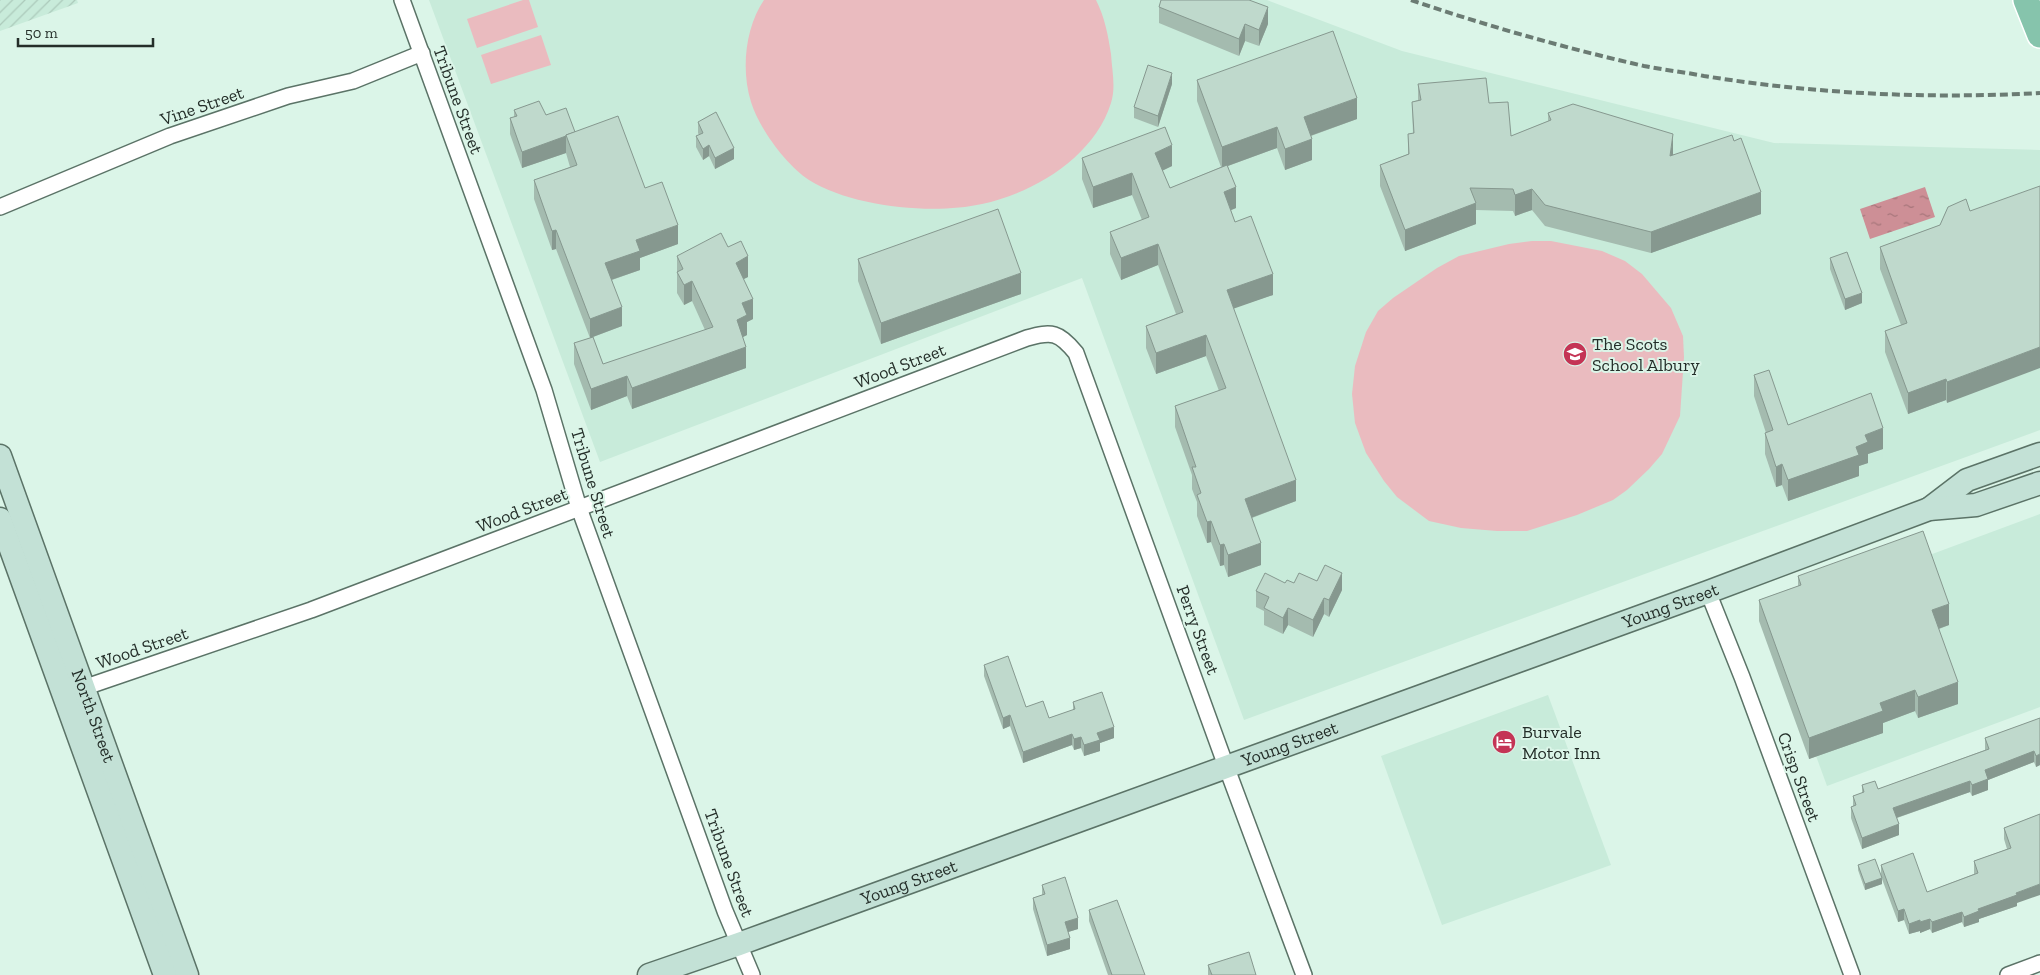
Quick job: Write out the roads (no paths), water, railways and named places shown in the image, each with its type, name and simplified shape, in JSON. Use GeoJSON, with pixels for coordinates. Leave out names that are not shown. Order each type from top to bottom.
{"type":"FeatureCollection","features":[{"type":"Feature","properties":{"kind":"main road"},"geometry":{"type":"LineString","coordinates":[[2026,0],[2040,35]]}},
{"type":"Feature","properties":{"kind":"main road","name":"Young Street"},"geometry":{"type":"LineString","coordinates":[[1929,509],[1967,480],[2040,454]]}},
{"type":"Feature","properties":{"kind":"main road","name":"North Street"},"geometry":{"type":"LineString","coordinates":[[0,456],[187,975]]}},
{"type":"Feature","properties":{"kind":"main road","name":"Young Street"},"geometry":{"type":"LineString","coordinates":[[649,975],[1708,592],[1929,509],[1976,505],[2040,482]]}},
{"type":"Feature","properties":{"kind":"main road","name":"North Street"},"geometry":{"type":"LineString","coordinates":[[0,519],[165,975]]}},
{"type":"Feature","properties":{"kind":"street","name":"Tribune Street"},"geometry":{"type":"LineString","coordinates":[[402,0],[544,390],[579,508],[752,975]]}},
{"type":"Feature","properties":{"kind":"street","name":"Vine Street"},"geometry":{"type":"LineString","coordinates":[[0,207],[170,136],[288,96],[353,81],[422,53]]}},
{"type":"Feature","properties":{"kind":"street","name":"Perry Street"},"geometry":{"type":"LineString","coordinates":[[1027,338],[1046,333],[1052,334],[1068,342],[1076,353],[1304,975]]}},
{"type":"Feature","properties":{"kind":"street","name":"Wood Street"},"geometry":{"type":"LineString","coordinates":[[83,688],[311,610],[1027,338]]}},
{"type":"Feature","properties":{"kind":"street","name":"Crisp Street"},"geometry":{"type":"LineString","coordinates":[[1708,592],[1742,677],[1852,975]]}},
{"type":"Feature","properties":{"kind":"street"},"geometry":{"type":"LineString","coordinates":[[2008,975],[2040,963]]}},
{"type":"Feature","properties":{"kind":"water"},"geometry":{"type":"Polygon","coordinates":[[[1925,187],[1935,217],[1870,239],[1860,209],[1925,187]]]}},
{"type":"Feature","properties":{"kind":"railway"},"geometry":{"type":"LineString","coordinates":[[1411,0],[1497,28],[1585,52],[1644,66],[1704,76],[1788,87],[1872,94],[1998,95],[2040,93]]}},
{"type":"Feature","properties":{"kind":"place","name":"The Scots School Albury"},"geometry":{"type":"Point","coordinates":[1575,354]}},
{"type":"Feature","properties":{"kind":"place","name":"Burvale Motor Inn"},"geometry":{"type":"Point","coordinates":[1504,742]}}]}
